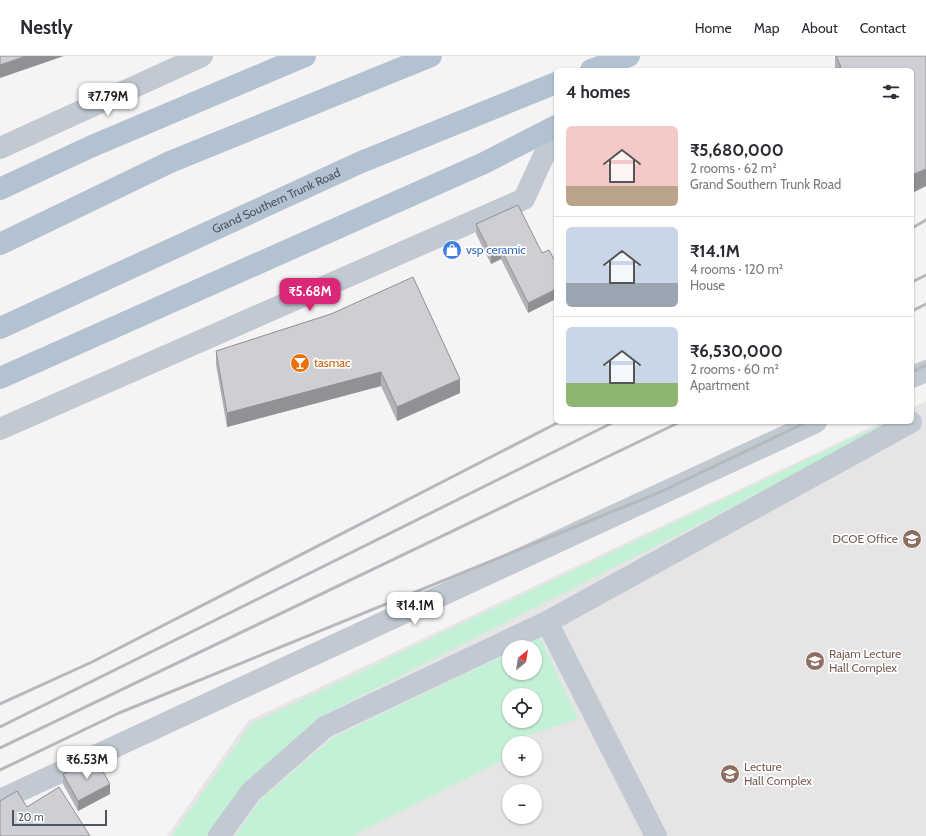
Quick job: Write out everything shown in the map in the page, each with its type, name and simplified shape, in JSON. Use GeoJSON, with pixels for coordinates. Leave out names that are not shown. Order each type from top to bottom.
{"type":"FeatureCollection","features":[{"type":"Feature","properties":{"kind":"main road"},"geometry":{"type":"LineString","coordinates":[[0,190],[90,147],[306,56]]}},
{"type":"Feature","properties":{"kind":"main road"},"geometry":{"type":"LineString","coordinates":[[0,244],[170,162],[431,56]]}},
{"type":"Feature","properties":{"kind":"main road"},"geometry":{"type":"LineString","coordinates":[[596,68],[629,56]]}},
{"type":"Feature","properties":{"kind":"main road","name":"Grand Southern Trunk Road"},"geometry":{"type":"LineString","coordinates":[[0,328],[359,163],[554,84]]}},
{"type":"Feature","properties":{"kind":"main road"},"geometry":{"type":"LineString","coordinates":[[0,378],[484,163],[554,127]]}},
{"type":"Feature","properties":{"kind":"street"},"geometry":{"type":"LineString","coordinates":[[0,148],[202,56]]}},
{"type":"Feature","properties":{"kind":"street"},"geometry":{"type":"LineString","coordinates":[[0,428],[524,199],[554,133]]}},
{"type":"Feature","properties":{"kind":"street"},"geometry":{"type":"LineString","coordinates":[[914,376],[926,371]]}},
{"type":"Feature","properties":{"kind":"street"},"geometry":{"type":"LineString","coordinates":[[914,421],[926,414]]}},
{"type":"Feature","properties":{"kind":"street"},"geometry":{"type":"LineString","coordinates":[[0,800],[812,424]]}},
{"type":"Feature","properties":{"kind":"street"},"geometry":{"type":"LineString","coordinates":[[219,836],[251,792],[325,727],[547,622],[908,424]]}},
{"type":"Feature","properties":{"kind":"street"},"geometry":{"type":"LineString","coordinates":[[547,622],[656,836]]}},
{"type":"Feature","properties":{"kind":"shaded area"},"geometry":{"type":"Polygon","coordinates":[[[926,401],[926,836],[167,836],[248,721],[878,424],[914,424],[914,407],[926,401]]]}},
{"type":"Feature","properties":{"kind":"green space"},"geometry":{"type":"Polygon","coordinates":[[[882,424],[895,424],[318,718],[241,788],[207,836],[172,836],[251,724],[882,424]]]}},
{"type":"Feature","properties":{"kind":"green space"},"geometry":{"type":"Polygon","coordinates":[[[542,642],[578,719],[526,736],[502,736],[502,761],[352,836],[235,836],[262,798],[334,737],[502,656],[502,680],[542,680],[542,642]]]}},
{"type":"Feature","properties":{"kind":"building"},"geometry":{"type":"Polygon","coordinates":[[[0,56],[26,56],[0,65],[0,56]]]}},
{"type":"Feature","properties":{"kind":"building"},"geometry":{"type":"Polygon","coordinates":[[[836,56],[926,56],[926,169],[914,174],[914,68],[839,68],[841,67],[836,56]]]}},
{"type":"Feature","properties":{"kind":"building"},"geometry":{"type":"Polygon","coordinates":[[[518,205],[542,253],[549,250],[554,259],[554,290],[528,303],[501,249],[491,254],[476,224],[518,205]]]}},
{"type":"Feature","properties":{"kind":"building"},"geometry":{"type":"Polygon","coordinates":[[[413,277],[460,379],[397,407],[381,372],[227,413],[216,351],[331,314],[413,277]]]}},
{"type":"Feature","properties":{"kind":"building"},"geometry":{"type":"Polygon","coordinates":[[[96,759],[110,784],[78,801],[63,774],[96,759]]]}},
{"type":"Feature","properties":{"kind":"building"},"geometry":{"type":"Polygon","coordinates":[[[59,787],[90,836],[0,836],[0,801],[17,791],[27,807],[59,787]]]}},
{"type":"Feature","properties":{"kind":"railway"},"geometry":{"type":"LineString","coordinates":[[914,227],[926,220]]}},
{"type":"Feature","properties":{"kind":"railway"},"geometry":{"type":"LineString","coordinates":[[914,281],[926,275]]}},
{"type":"Feature","properties":{"kind":"railway"},"geometry":{"type":"LineString","coordinates":[[914,310],[926,304]]}},
{"type":"Feature","properties":{"kind":"railway"},"geometry":{"type":"LineString","coordinates":[[914,371],[926,365]]}},
{"type":"Feature","properties":{"kind":"railway"},"geometry":{"type":"LineString","coordinates":[[0,704],[92,662],[555,424]]}},
{"type":"Feature","properties":{"kind":"railway"},"geometry":{"type":"LineString","coordinates":[[0,727],[610,424]]}},
{"type":"Feature","properties":{"kind":"railway"},"geometry":{"type":"LineString","coordinates":[[0,748],[676,424]]}},
{"type":"Feature","properties":{"kind":"railway"},"geometry":{"type":"LineString","coordinates":[[0,770],[119,713],[658,493],[803,424]]}},
{"type":"Feature","properties":{"kind":"place","name":"vsp ceramic"},"geometry":{"type":"Point","coordinates":[452,250]}},
{"type":"Feature","properties":{"kind":"place","name":"tasmac"},"geometry":{"type":"Point","coordinates":[300,363]}},
{"type":"Feature","properties":{"kind":"place","name":"DCOE Office"},"geometry":{"type":"Point","coordinates":[912,539]}},
{"type":"Feature","properties":{"kind":"place","name":"Rajam Lecture Hall Complex"},"geometry":{"type":"Point","coordinates":[815,661]}},
{"type":"Feature","properties":{"kind":"place","name":"Lecture Hall Complex"},"geometry":{"type":"Point","coordinates":[730,774]}}]}
